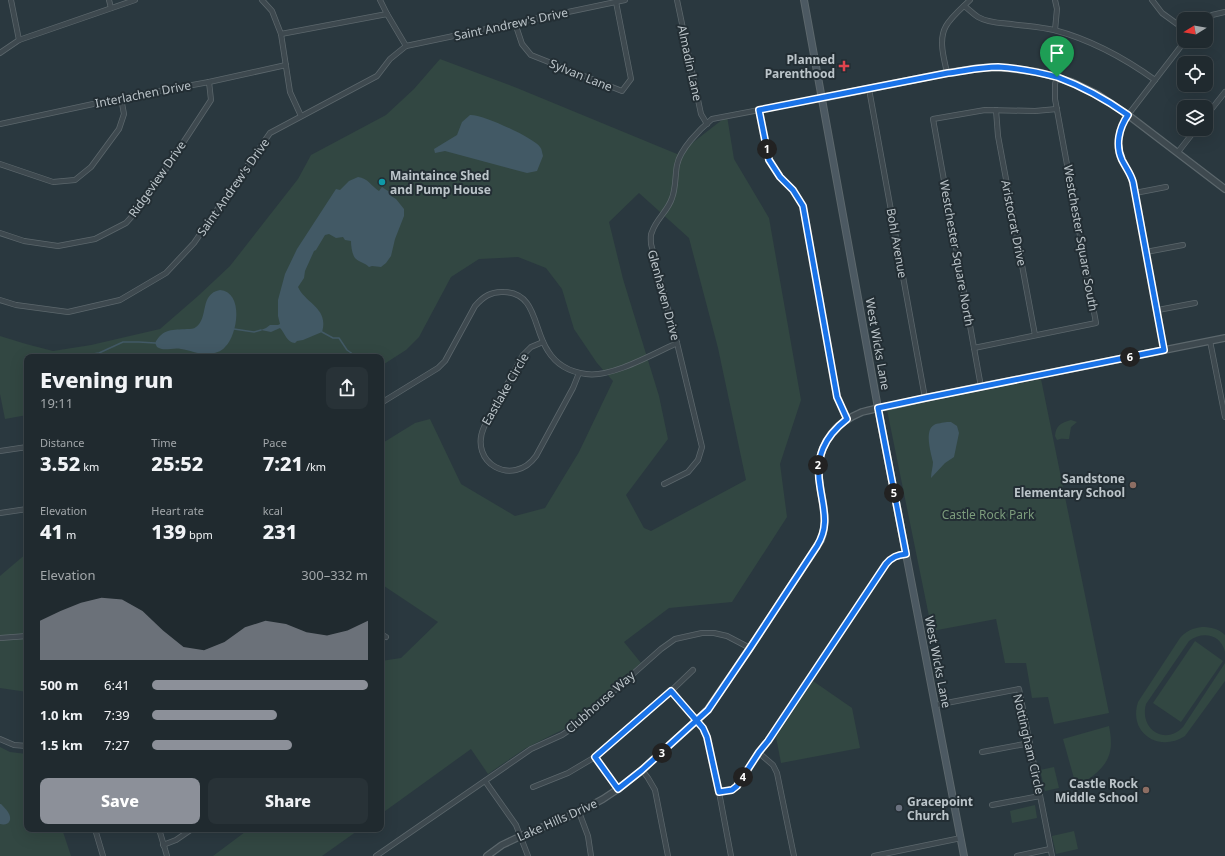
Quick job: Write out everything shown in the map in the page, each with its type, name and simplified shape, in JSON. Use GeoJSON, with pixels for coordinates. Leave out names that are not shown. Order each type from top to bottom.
{"type":"FeatureCollection","features":[{"type":"Feature","properties":{"kind":"main road","name":"West Wicks Lane"},"geometry":{"type":"LineString","coordinates":[[804,0],[878,408],[964,856]]}},
{"type":"Feature","properties":{"kind":"street"},"geometry":{"type":"LineString","coordinates":[[11,0],[20,40]]}},
{"type":"Feature","properties":{"kind":"street"},"geometry":{"type":"LineString","coordinates":[[109,0],[111,8]]}},
{"type":"Feature","properties":{"kind":"street"},"geometry":{"type":"LineString","coordinates":[[0,53],[20,40],[135,0]]}},
{"type":"Feature","properties":{"kind":"street"},"geometry":{"type":"LineString","coordinates":[[262,0],[272,11],[281,34],[290,92],[301,116]]}},
{"type":"Feature","properties":{"kind":"street"},"geometry":{"type":"LineString","coordinates":[[380,0],[406,46]]}},
{"type":"Feature","properties":{"kind":"street","name":"Saint Andrew's Drive"},"geometry":{"type":"LineString","coordinates":[[0,300],[16,305],[68,312],[120,300],[166,273],[194,243],[270,133],[377,76],[390,59],[406,46],[625,0]]}},
{"type":"Feature","properties":{"kind":"street","name":"Almadin Lane"},"geometry":{"type":"LineString","coordinates":[[677,0],[701,114],[707,124]]}},
{"type":"Feature","properties":{"kind":"street"},"geometry":{"type":"LineString","coordinates":[[948,73],[942,42],[943,33],[946,25],[969,0]]}},
{"type":"Feature","properties":{"kind":"street"},"geometry":{"type":"LineString","coordinates":[[1055,0],[1057,9],[1055,30]]}},
{"type":"Feature","properties":{"kind":"street"},"geometry":{"type":"LineString","coordinates":[[1152,0],[1162,13],[1177,24]]}},
{"type":"Feature","properties":{"kind":"street","name":"Sylvan Lane"},"geometry":{"type":"LineString","coordinates":[[515,23],[522,44],[531,55],[622,91],[631,78],[616,2]]}},
{"type":"Feature","properties":{"kind":"street"},"geometry":{"type":"LineString","coordinates":[[964,6],[978,17],[986,20],[997,23],[1055,30],[1090,42],[1130,62],[1154,80]]}},
{"type":"Feature","properties":{"kind":"street"},"geometry":{"type":"LineString","coordinates":[[1213,15],[1225,12]]}},
{"type":"Feature","properties":{"kind":"street"},"geometry":{"type":"LineString","coordinates":[[281,34],[387,14]]}},
{"type":"Feature","properties":{"kind":"street"},"geometry":{"type":"LineString","coordinates":[[1164,350],[1158,310],[1135,193],[1131,175],[1122,159],[1119,149],[1119,139],[1123,122],[1179,48]]}},
{"type":"Feature","properties":{"kind":"street","name":"Interlachen Drive"},"geometry":{"type":"LineString","coordinates":[[0,124],[286,65]]}},
{"type":"Feature","properties":{"kind":"street"},"geometry":{"type":"LineString","coordinates":[[822,98],[979,68],[997,67],[1038,72],[1072,82],[1097,94],[1178,152],[1225,189]]}},
{"type":"Feature","properties":{"kind":"street","name":"Westchester Square South"},"geometry":{"type":"LineString","coordinates":[[974,348],[1096,323],[1057,109],[1055,92],[1057,77]]}},
{"type":"Feature","properties":{"kind":"street","name":"Ridgeview Drive"},"geometry":{"type":"LineString","coordinates":[[0,233],[24,241],[58,246],[95,239],[126,223],[143,204],[211,100],[209,82]]}},
{"type":"Feature","properties":{"kind":"street","name":"Bohl Avenue"},"geometry":{"type":"LineString","coordinates":[[869,89],[925,398]]}},
{"type":"Feature","properties":{"kind":"street"},"geometry":{"type":"LineString","coordinates":[[1213,107],[1225,92]]}},
{"type":"Feature","properties":{"kind":"street"},"geometry":{"type":"LineString","coordinates":[[0,164],[53,182],[75,180],[91,167],[119,129],[124,114],[121,98]]}},
{"type":"Feature","properties":{"kind":"street","name":"Glenhaven Drive"},"geometry":{"type":"LineString","coordinates":[[664,484],[688,472],[698,460],[702,447],[651,244],[651,233],[656,222],[668,207],[672,198],[677,163],[682,151],[712,119],[822,98]]}},
{"type":"Feature","properties":{"kind":"street"},"geometry":{"type":"LineString","coordinates":[[996,110],[1035,111],[1057,109]]}},
{"type":"Feature","properties":{"kind":"street"},"geometry":{"type":"LineString","coordinates":[[759,110],[769,160],[780,177],[793,190],[803,206],[837,397],[847,419]]}},
{"type":"Feature","properties":{"kind":"street","name":"Westchester Square North"},"geometry":{"type":"LineString","coordinates":[[981,387],[932,119],[972,112],[996,110]]}},
{"type":"Feature","properties":{"kind":"street","name":"Aristocrat Drive"},"geometry":{"type":"LineString","coordinates":[[996,110],[998,136],[1035,335]]}},
{"type":"Feature","properties":{"kind":"street"},"geometry":{"type":"LineString","coordinates":[[1178,152],[1191,136]]}},
{"type":"Feature","properties":{"kind":"street"},"geometry":{"type":"LineString","coordinates":[[1135,193],[1166,187]]}},
{"type":"Feature","properties":{"kind":"street"},"geometry":{"type":"LineString","coordinates":[[1146,252],[1183,245]]}},
{"type":"Feature","properties":{"kind":"street"},"geometry":{"type":"LineString","coordinates":[[384,401],[438,368],[445,361],[475,306],[490,294],[500,292],[510,292],[520,296],[530,306],[543,342],[548,351],[557,362],[565,367],[579,372],[594,375],[611,372],[677,343]]}},
{"type":"Feature","properties":{"kind":"street"},"geometry":{"type":"LineString","coordinates":[[1158,310],[1194,303]]}},
{"type":"Feature","properties":{"kind":"street","name":"Lake Hills Drive"},"geometry":{"type":"LineString","coordinates":[[487,856],[502,845],[579,812],[603,799],[642,770],[708,710],[821,540],[824,533],[825,519],[818,466],[823,447],[831,433],[847,419],[878,408],[1225,338]]}},
{"type":"Feature","properties":{"kind":"street"},"geometry":{"type":"LineString","coordinates":[[1210,341],[1225,417]]}},
{"type":"Feature","properties":{"kind":"street","name":"Eastlake Circle"},"geometry":{"type":"LineString","coordinates":[[543,342],[531,347],[523,355],[484,427],[480,438],[480,446],[488,462],[499,469],[511,471],[522,469],[531,462],[536,456],[573,388],[579,372]]}},
{"type":"Feature","properties":{"kind":"street"},"geometry":{"type":"LineString","coordinates":[[0,451],[24,447]]}},
{"type":"Feature","properties":{"kind":"street"},"geometry":{"type":"LineString","coordinates":[[0,513],[24,509]]}},
{"type":"Feature","properties":{"kind":"street"},"geometry":{"type":"LineString","coordinates":[[719,792],[732,790],[737,786],[886,564],[896,555],[906,554]]}},
{"type":"Feature","properties":{"kind":"street","name":"Clubhouse Way"},"geometry":{"type":"LineString","coordinates":[[376,856],[531,749],[562,735],[571,729],[661,649],[675,639],[702,633],[714,633],[727,636],[750,648]]}},
{"type":"Feature","properties":{"kind":"street"},"geometry":{"type":"LineString","coordinates":[[0,638],[24,636]]}},
{"type":"Feature","properties":{"kind":"street"},"geometry":{"type":"LineString","coordinates":[[533,787],[568,772],[595,757],[693,670]]}},
{"type":"Feature","properties":{"kind":"street","name":"Nottingham Circle"},"geometry":{"type":"LineString","coordinates":[[936,705],[1019,689],[1052,856]]}},
{"type":"Feature","properties":{"kind":"street"},"geometry":{"type":"LineString","coordinates":[[671,691],[703,728],[707,737],[731,856]]}},
{"type":"Feature","properties":{"kind":"street"},"geometry":{"type":"LineString","coordinates":[[0,739],[14,745],[24,746]]}},
{"type":"Feature","properties":{"kind":"street"},"geometry":{"type":"LineString","coordinates":[[982,752],[1030,743]]}},
{"type":"Feature","properties":{"kind":"street"},"geometry":{"type":"LineString","coordinates":[[759,752],[773,765],[777,773],[794,856]]}},
{"type":"Feature","properties":{"kind":"street"},"geometry":{"type":"LineString","coordinates":[[595,757],[618,789]]}},
{"type":"Feature","properties":{"kind":"street"},"geometry":{"type":"LineString","coordinates":[[642,770],[655,790],[668,856]]}},
{"type":"Feature","properties":{"kind":"street"},"geometry":{"type":"LineString","coordinates":[[484,781],[516,825],[528,856]]}},
{"type":"Feature","properties":{"kind":"street"},"geometry":{"type":"LineString","coordinates":[[992,805],[1040,796]]}},
{"type":"Feature","properties":{"kind":"street"},"geometry":{"type":"LineString","coordinates":[[579,812],[588,836],[591,856]]}},
{"type":"Feature","properties":{"kind":"street"},"geometry":{"type":"LineString","coordinates":[[96,832],[103,856]]}},
{"type":"Feature","properties":{"kind":"street"},"geometry":{"type":"LineString","coordinates":[[160,832],[167,856]]}},
{"type":"Feature","properties":{"kind":"street"},"geometry":{"type":"LineString","coordinates":[[163,845],[176,840],[188,832]]}},
{"type":"Feature","properties":{"kind":"street"},"geometry":{"type":"LineString","coordinates":[[874,856],[961,838]]}},
{"type":"Feature","properties":{"kind":"street"},"geometry":{"type":"LineString","coordinates":[[1017,856],[1050,849]]}},
{"type":"Feature","properties":{"kind":"green space"},"geometry":{"type":"Polygon","coordinates":[[[440,59],[517,88],[677,154],[727,116],[734,159],[769,218],[801,400],[780,464],[787,517],[732,602],[669,608],[624,642],[641,663],[566,728],[526,748],[488,774],[471,749],[384,812],[384,661],[401,658],[438,622],[384,586],[384,442],[415,423],[430,419],[461,484],[515,516],[545,508],[579,452],[613,381],[597,363],[574,329],[562,289],[546,268],[518,257],[479,259],[451,277],[419,337],[406,350],[384,364],[384,354],[24,354],[24,416],[5,419],[0,394],[0,336],[53,351],[91,345],[160,329],[230,266],[298,179],[311,155],[386,115],[414,89],[440,59]],[[639,193],[609,222],[623,279],[659,396],[668,439],[626,495],[644,528],[651,531],[746,480],[718,348],[689,238],[639,193]]]}},
{"type":"Feature","properties":{"kind":"green space","name":"Castle Rock Park"},"geometry":{"type":"Polygon","coordinates":[[[1041,379],[1109,713],[1054,724],[1048,697],[1032,698],[1026,663],[1005,663],[996,619],[932,631],[887,410],[1041,379]]]}},
{"type":"Feature","properties":{"kind":"green space"},"geometry":{"type":"Polygon","coordinates":[[[1071,420],[1077,422],[1071,427],[1069,439],[1057,440],[1055,436],[1058,427],[1062,423],[1071,420]]]}},
{"type":"Feature","properties":{"kind":"green space"},"geometry":{"type":"Polygon","coordinates":[[[24,556],[24,692],[0,688],[0,576],[24,556]]]}},
{"type":"Feature","properties":{"kind":"green space"},"geometry":{"type":"Polygon","coordinates":[[[1202,627],[1215,629],[1225,635],[1225,652],[1220,641],[1210,636],[1200,636],[1189,641],[1146,704],[1146,721],[1155,732],[1162,735],[1169,735],[1176,732],[1183,727],[1225,663],[1225,681],[1185,736],[1175,741],[1156,741],[1148,737],[1137,723],[1136,713],[1138,702],[1180,638],[1190,630],[1202,627]]]}},
{"type":"Feature","properties":{"kind":"green space"},"geometry":{"type":"Polygon","coordinates":[[[1195,641],[1223,661],[1181,722],[1153,703],[1195,641]]]}},
{"type":"Feature","properties":{"kind":"green space"},"geometry":{"type":"Polygon","coordinates":[[[813,681],[852,708],[860,748],[781,763],[776,737],[813,681]]]}},
{"type":"Feature","properties":{"kind":"green space"},"geometry":{"type":"Polygon","coordinates":[[[1109,726],[1111,746],[1105,763],[1101,769],[1087,780],[1075,782],[1063,739],[1109,726]]]}},
{"type":"Feature","properties":{"kind":"green space"},"geometry":{"type":"Polygon","coordinates":[[[0,747],[10,752],[24,754],[24,832],[63,832],[71,856],[0,856],[0,747]]]}},
{"type":"Feature","properties":{"kind":"green space"},"geometry":{"type":"Polygon","coordinates":[[[1054,767],[1059,788],[1045,791],[1040,770],[1054,767]]]}},
{"type":"Feature","properties":{"kind":"green space"},"geometry":{"type":"Polygon","coordinates":[[[1035,805],[1037,818],[1012,823],[1010,811],[1035,805]]]}},
{"type":"Feature","properties":{"kind":"green space"},"geometry":{"type":"Polygon","coordinates":[[[1074,831],[1078,849],[1056,854],[1052,836],[1074,831]]]}},
{"type":"Feature","properties":{"kind":"green space"},"geometry":{"type":"Polygon","coordinates":[[[245,832],[356,832],[322,856],[213,856],[245,832]]]}},
{"type":"Feature","properties":{"kind":"water"},"geometry":{"type":"Polygon","coordinates":[[[470,115],[496,122],[536,143],[541,148],[543,156],[537,171],[527,173],[445,151],[435,153],[434,149],[457,135],[462,122],[470,115]]]}},
{"type":"Feature","properties":{"kind":"water"},"geometry":{"type":"Polygon","coordinates":[[[358,177],[367,181],[379,191],[382,187],[391,193],[391,196],[396,199],[404,209],[404,216],[395,239],[391,256],[381,267],[369,267],[355,258],[351,248],[351,241],[345,240],[343,237],[336,238],[329,234],[325,235],[314,251],[305,271],[304,278],[298,287],[306,298],[320,312],[323,324],[322,332],[292,343],[288,340],[280,328],[271,332],[261,330],[270,325],[280,324],[278,316],[278,300],[285,274],[297,249],[336,189],[340,190],[349,181],[358,177]]]}},
{"type":"Feature","properties":{"kind":"water"},"geometry":{"type":"Polygon","coordinates":[[[220,290],[228,293],[233,298],[236,306],[233,333],[230,341],[223,349],[215,353],[205,354],[157,347],[155,343],[165,332],[192,329],[196,327],[200,323],[209,296],[213,292],[220,290]]]}},
{"type":"Feature","properties":{"kind":"water"},"geometry":{"type":"Polygon","coordinates":[[[951,422],[957,426],[959,433],[954,457],[945,463],[931,478],[933,462],[929,442],[929,432],[934,425],[951,422]]]}},
{"type":"Feature","properties":{"kind":"water"},"geometry":{"type":"Polygon","coordinates":[[[0,804],[8,812],[10,818],[9,822],[6,824],[0,824],[0,804]]]}},
{"type":"Feature","properties":{"kind":"waterway"},"geometry":{"type":"LineString","coordinates":[[234,329],[254,332],[261,330]]}},
{"type":"Feature","properties":{"kind":"waterway"},"geometry":{"type":"LineString","coordinates":[[322,332],[333,338],[339,338],[347,350],[353,354]]}},
{"type":"Feature","properties":{"kind":"waterway"},"geometry":{"type":"LineString","coordinates":[[93,354],[99,353],[123,342],[155,343]]}},
{"type":"Feature","properties":{"kind":"waterway"},"geometry":{"type":"LineString","coordinates":[[68,354],[75,354]]}},
{"type":"Feature","properties":{"kind":"place","name":"Planned Parenthood"},"geometry":{"type":"Point","coordinates":[844,66]}},
{"type":"Feature","properties":{"kind":"place","name":"Maintaince Shed and Pump House"},"geometry":{"type":"Point","coordinates":[382,182]}},
{"type":"Feature","properties":{"kind":"place","name":"Sandstone Elementary School"},"geometry":{"type":"Point","coordinates":[1133,485]}},
{"type":"Feature","properties":{"kind":"place","name":"Castle Rock Middle School"},"geometry":{"type":"Point","coordinates":[1146,790]}},
{"type":"Feature","properties":{"kind":"place","name":"Gracepoint Church"},"geometry":{"type":"Point","coordinates":[899,808]}},
{"type":"Feature","properties":{"kind":"route"},"geometry":{"type":"LineString","coordinates":[[1057,77],[1038,72],[1016,69],[997,67],[979,68],[759,110],[769,160],[780,177],[793,190],[803,206],[837,397],[847,419],[831,433],[823,447],[818,466],[825,519],[824,533],[821,540],[708,710],[696,721],[642,770],[618,789],[595,757],[671,691],[696,721],[703,728],[707,737],[719,792],[732,790],[737,786],[886,564],[896,555],[906,554],[878,408],[1164,350],[1158,310],[1133,182],[1119,149],[1120,130],[1128,115],[1097,94],[1072,82],[1057,77]]}}]}
